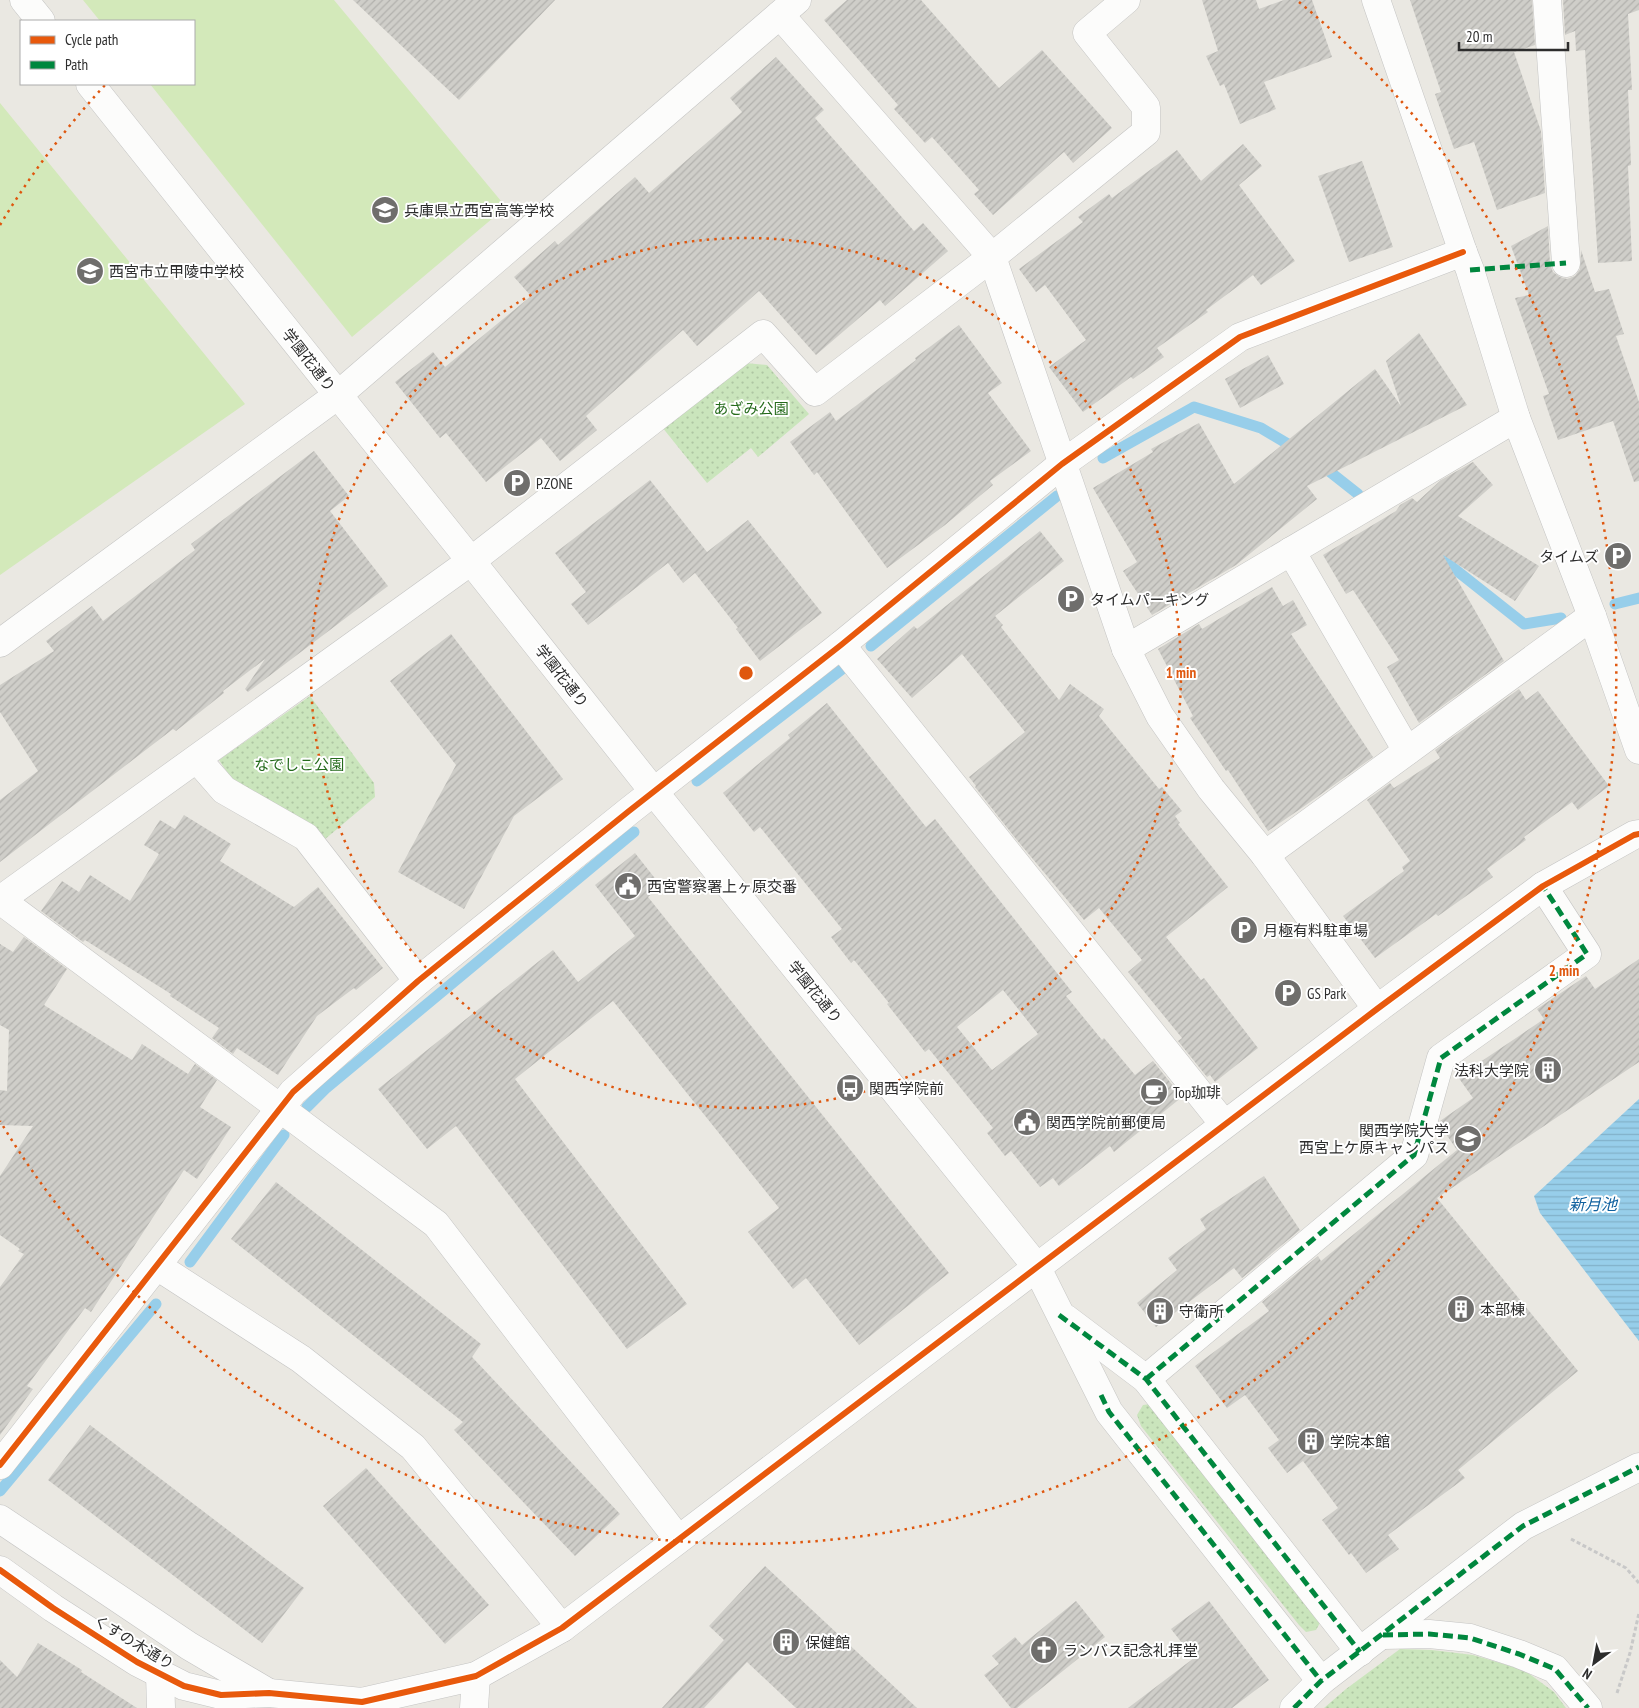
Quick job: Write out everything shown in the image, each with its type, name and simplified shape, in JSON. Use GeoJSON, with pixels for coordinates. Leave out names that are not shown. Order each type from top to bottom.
{"type":"FeatureCollection","features":[{"type":"Feature","properties":{"kind":"street"},"geometry":{"type":"LineString","coordinates":[[24,0],[40,20]]}},
{"type":"Feature","properties":{"kind":"street"},"geometry":{"type":"LineString","coordinates":[[678,1539],[436,1224],[0,900],[471,561],[763,334],[815,392],[992,257],[1146,132],[1146,107],[1087,34],[1126,0]]}},
{"type":"Feature","properties":{"kind":"street"},"geometry":{"type":"LineString","coordinates":[[1376,0],[1470,270],[1516,418],[1592,616],[1639,750]]}},
{"type":"Feature","properties":{"kind":"street"},"geometry":{"type":"LineString","coordinates":[[1547,0],[1566,263]]}},
{"type":"Feature","properties":{"kind":"street"},"geometry":{"type":"LineString","coordinates":[[0,643],[338,396],[788,7],[992,257],[1126,649],[1160,716],[1211,789],[1265,855],[1377,1008]]}},
{"type":"Feature","properties":{"kind":"street","name":"学園花通り"},"geometry":{"type":"LineString","coordinates":[[91,85],[654,792],[1036,1266],[1109,1412],[1306,1698]]}},
{"type":"Feature","properties":{"kind":"street"},"geometry":{"type":"LineString","coordinates":[[0,1465],[293,1092],[418,981],[841,645],[1062,464],[1240,337],[1463,252]]}},
{"type":"Feature","properties":{"kind":"street"},"geometry":{"type":"LineString","coordinates":[[1126,649],[1516,418]]}},
{"type":"Feature","properties":{"kind":"street"},"geometry":{"type":"LineString","coordinates":[[1291,552],[1407,751]]}},
{"type":"Feature","properties":{"kind":"street"},"geometry":{"type":"LineString","coordinates":[[1265,855],[1592,616]]}},
{"type":"Feature","properties":{"kind":"street"},"geometry":{"type":"LineString","coordinates":[[841,645],[1224,1124]]}},
{"type":"Feature","properties":{"kind":"street"},"geometry":{"type":"LineString","coordinates":[[197,759],[224,790],[306,837],[418,981]]}},
{"type":"Feature","properties":{"kind":"street"},"geometry":{"type":"LineString","coordinates":[[269,1693],[362,1702],[476,1676],[562,1628],[1377,1008],[1543,886],[1637,835]]}},
{"type":"Feature","properties":{"kind":"street"},"geometry":{"type":"LineString","coordinates":[[1146,1380],[1414,1155],[1441,1058],[1587,954],[1543,886]]}},
{"type":"Feature","properties":{"kind":"street"},"geometry":{"type":"LineString","coordinates":[[157,1266],[302,1359],[413,1447],[562,1628]]}},
{"type":"Feature","properties":{"kind":"street"},"geometry":{"type":"LineString","coordinates":[[1059,1314],[1146,1380],[1360,1652]]}},
{"type":"Feature","properties":{"kind":"street"},"geometry":{"type":"LineString","coordinates":[[1306,1698],[1360,1652],[1523,1526],[1639,1467]]}},
{"type":"Feature","properties":{"kind":"street","name":"くすの木通り"},"geometry":{"type":"LineString","coordinates":[[0,1519],[189,1646],[269,1693]]}},
{"type":"Feature","properties":{"kind":"street","name":"くすの木通り"},"geometry":{"type":"LineString","coordinates":[[0,1570],[53,1608],[137,1662],[184,1686],[221,1695],[269,1693]]}},
{"type":"Feature","properties":{"kind":"street"},"geometry":{"type":"LineString","coordinates":[[1383,1635],[1429,1634],[1470,1638],[1519,1654],[1555,1669],[1588,1708]]}},
{"type":"Feature","properties":{"kind":"street"},"geometry":{"type":"LineString","coordinates":[[160,1674],[161,1708]]}},
{"type":"Feature","properties":{"kind":"street"},"geometry":{"type":"LineString","coordinates":[[474,1708],[476,1676]]}},
{"type":"Feature","properties":{"kind":"path"},"geometry":{"type":"LineString","coordinates":[[1523,1526],[1553,1530],[1626,1568],[1639,1583]]}},
{"type":"Feature","properties":{"kind":"path"},"geometry":{"type":"LineString","coordinates":[[1614,1701],[1630,1653],[1639,1613]]}},
{"type":"Feature","properties":{"kind":"green space"},"geometry":{"type":"Polygon","coordinates":[[[83,0],[334,0],[506,207],[352,337],[151,85],[195,85],[195,20],[99,20],[83,0]]]}},
{"type":"Feature","properties":{"kind":"green space","name":"西宮市立甲陵中学校"},"geometry":{"type":"Polygon","coordinates":[[[0,103],[245,404],[0,575],[0,103]]]}},
{"type":"Feature","properties":{"kind":"green space","name":"あざみ公園"},"geometry":{"type":"Polygon","coordinates":[[[745,363],[767,365],[809,414],[758,457],[751,448],[707,483],[662,427],[745,363]]]}},
{"type":"Feature","properties":{"kind":"green space","name":"なでしこ公園"},"geometry":{"type":"Polygon","coordinates":[[[310,696],[374,783],[375,797],[324,840],[235,784],[219,760],[310,696]]]}},
{"type":"Feature","properties":{"kind":"green space"},"geometry":{"type":"Polygon","coordinates":[[[1151,1404],[1321,1621],[1316,1630],[1306,1632],[1299,1625],[1141,1426],[1137,1415],[1143,1405],[1151,1404]]]}},
{"type":"Feature","properties":{"kind":"green space"},"geometry":{"type":"Polygon","coordinates":[[[1400,1649],[1432,1650],[1473,1655],[1524,1670],[1554,1692],[1566,1708],[1324,1708],[1346,1689],[1400,1649]]]}},
{"type":"Feature","properties":{"kind":"water","name":"新月池"},"geometry":{"type":"Polygon","coordinates":[[[1639,1099],[1639,1341],[1540,1213],[1534,1196],[1639,1099]]]}},
{"type":"Feature","properties":{"kind":"building"},"geometry":{"type":"Polygon","coordinates":[[[353,0],[555,0],[459,100],[353,0]]]}},
{"type":"Feature","properties":{"kind":"building"},"geometry":{"type":"Polygon","coordinates":[[[847,0],[921,0],[999,88],[1042,50],[1112,128],[1073,163],[1064,152],[993,215],[974,194],[979,190],[932,137],[925,143],[894,109],[898,105],[824,20],[847,0]]]}},
{"type":"Feature","properties":{"kind":"building"},"geometry":{"type":"Polygon","coordinates":[[[1202,0],[1256,0],[1259,9],[1284,0],[1312,0],[1332,57],[1264,82],[1276,109],[1240,124],[1224,84],[1220,86],[1206,56],[1218,51],[1202,0]]]}},
{"type":"Feature","properties":{"kind":"building"},"geometry":{"type":"Polygon","coordinates":[[[1410,0],[1532,0],[1535,45],[1514,52],[1541,131],[1545,193],[1497,210],[1474,142],[1454,149],[1435,94],[1441,92],[1410,0]]]}},
{"type":"Feature","properties":{"kind":"building"},"geometry":{"type":"Polygon","coordinates":[[[1563,0],[1639,0],[1639,10],[1628,14],[1632,90],[1628,90],[1631,165],[1628,166],[1632,261],[1598,263],[1585,50],[1576,51],[1575,31],[1565,35],[1563,0]]]}},
{"type":"Feature","properties":{"kind":"building"},"geometry":{"type":"Polygon","coordinates":[[[776,57],[824,110],[815,118],[914,231],[923,223],[948,251],[885,306],[880,300],[816,355],[759,291],[697,346],[683,330],[586,416],[597,430],[560,461],[541,438],[486,482],[446,433],[440,438],[395,382],[433,352],[445,367],[531,296],[514,277],[555,241],[558,245],[635,177],[649,193],[742,112],[730,98],[776,57]]]}},
{"type":"Feature","properties":{"kind":"building"},"geometry":{"type":"Polygon","coordinates":[[[1243,144],[1262,166],[1239,185],[1295,261],[1261,285],[1253,275],[1206,310],[1208,312],[1157,348],[1164,357],[1133,379],[1131,377],[1083,412],[1049,367],[1086,340],[1045,285],[1036,292],[1019,269],[1083,222],[1078,217],[1109,194],[1112,198],[1177,150],[1201,181],[1243,144]]]}},
{"type":"Feature","properties":{"kind":"building"},"geometry":{"type":"Polygon","coordinates":[[[1362,161],[1393,247],[1349,262],[1318,176],[1362,161]]]}},
{"type":"Feature","properties":{"kind":"building"},"geometry":{"type":"Polygon","coordinates":[[[1548,226],[1550,264],[1553,272],[1567,279],[1575,276],[1580,269],[1581,250],[1595,292],[1609,289],[1624,334],[1616,336],[1639,402],[1639,481],[1634,482],[1613,421],[1558,440],[1543,396],[1549,394],[1515,298],[1529,295],[1511,246],[1548,226]]]}},
{"type":"Feature","properties":{"kind":"building"},"geometry":{"type":"Polygon","coordinates":[[[959,325],[1002,383],[988,393],[1031,451],[990,481],[993,485],[945,525],[887,568],[817,472],[814,475],[790,442],[830,412],[836,421],[959,325]]]}},
{"type":"Feature","properties":{"kind":"building"},"geometry":{"type":"Polygon","coordinates":[[[1419,333],[1467,405],[1307,486],[1317,499],[1236,565],[1152,615],[1123,571],[1137,562],[1093,488],[1153,452],[1151,449],[1199,423],[1234,484],[1375,369],[1401,406],[1386,361],[1419,333]]]}},
{"type":"Feature","properties":{"kind":"building"},"geometry":{"type":"Polygon","coordinates":[[[1268,355],[1284,384],[1240,408],[1225,379],[1268,355]]]}},
{"type":"Feature","properties":{"kind":"building"},"geometry":{"type":"Polygon","coordinates":[[[314,451],[349,496],[330,511],[388,586],[248,692],[245,689],[265,659],[223,691],[224,693],[176,731],[173,729],[0,862],[0,800],[38,771],[0,712],[0,685],[54,651],[46,641],[92,606],[103,621],[195,550],[191,544],[314,451]]]}},
{"type":"Feature","properties":{"kind":"building"},"geometry":{"type":"Polygon","coordinates":[[[1473,462],[1493,485],[1458,516],[1539,566],[1515,601],[1443,555],[1504,661],[1419,723],[1387,667],[1399,660],[1353,590],[1346,594],[1323,555],[1396,511],[1400,505],[1412,498],[1417,502],[1441,480],[1473,462]]]}},
{"type":"Feature","properties":{"kind":"building"},"geometry":{"type":"Polygon","coordinates":[[[650,480],[707,552],[748,520],[822,613],[760,661],[736,629],[738,628],[695,573],[683,583],[668,563],[588,625],[571,604],[586,592],[555,553],[650,480]]]}},
{"type":"Feature","properties":{"kind":"building"},"geometry":{"type":"Polygon","coordinates":[[[1040,531],[1064,561],[995,616],[1003,625],[1001,627],[1059,700],[1070,684],[1104,709],[1099,716],[1159,789],[1162,787],[1182,811],[1175,816],[1180,823],[1178,824],[1228,887],[1166,937],[1201,980],[1204,978],[1258,1048],[1215,1082],[1210,1075],[1207,1077],[1178,1041],[1182,1038],[1128,972],[1142,960],[1099,908],[1084,920],[1016,839],[969,777],[1025,732],[962,654],[912,698],[877,659],[914,626],[917,629],[1040,531]]]}},
{"type":"Feature","properties":{"kind":"building"},"geometry":{"type":"Polygon","coordinates":[[[1272,587],[1283,606],[1293,600],[1307,625],[1291,634],[1373,757],[1268,831],[1228,770],[1226,771],[1190,718],[1193,716],[1158,649],[1199,624],[1202,629],[1272,587]]]}},
{"type":"Feature","properties":{"kind":"building"},"geometry":{"type":"Polygon","coordinates":[[[451,634],[563,779],[514,816],[464,909],[398,872],[456,765],[390,681],[451,634]]]}},
{"type":"Feature","properties":{"kind":"building"},"geometry":{"type":"Polygon","coordinates":[[[1519,689],[1526,700],[1538,691],[1609,786],[1578,810],[1572,802],[1524,837],[1526,840],[1487,869],[1493,877],[1438,916],[1436,914],[1375,958],[1343,916],[1404,871],[1402,867],[1410,861],[1367,800],[1390,783],[1394,788],[1440,758],[1435,750],[1519,689]]]}},
{"type":"Feature","properties":{"kind":"building"},"geometry":{"type":"Polygon","coordinates":[[[827,703],[926,827],[935,819],[1072,992],[1066,996],[1102,1040],[1104,1038],[1135,1075],[1153,1061],[1182,1097],[1114,1152],[1110,1146],[1059,1186],[1053,1178],[1040,1187],[1011,1151],[1005,1156],[987,1133],[993,1128],[929,1049],[925,1052],[854,960],[851,963],[831,937],[842,929],[760,827],[754,832],[723,793],[790,738],[788,735],[827,703]],[[1003,990],[957,1027],[992,1070],[1038,1034],[1003,990]]]}},
{"type":"Feature","properties":{"kind":"building"},"geometry":{"type":"Polygon","coordinates":[[[184,815],[231,844],[220,861],[294,907],[318,887],[383,968],[356,990],[354,988],[317,1016],[278,1075],[237,1048],[233,1054],[212,1038],[219,1028],[170,996],[171,994],[85,940],[83,942],[41,911],[62,881],[79,892],[90,875],[130,901],[159,854],[144,845],[160,820],[175,829],[184,815]]]}},
{"type":"Feature","properties":{"kind":"building"},"geometry":{"type":"Polygon","coordinates":[[[635,853],[661,886],[648,897],[949,1273],[859,1345],[806,1278],[793,1289],[748,1232],[779,1208],[613,1001],[515,1079],[687,1304],[627,1349],[456,1126],[427,1149],[378,1089],[553,950],[578,982],[635,936],[595,885],[635,853]]]}},
{"type":"Feature","properties":{"kind":"building"},"geometry":{"type":"Polygon","coordinates":[[[24,937],[67,969],[44,1005],[132,1060],[142,1044],[188,1074],[195,1064],[217,1080],[200,1107],[231,1127],[197,1179],[184,1170],[91,1312],[85,1308],[27,1386],[33,1389],[0,1435],[0,1287],[24,1254],[0,1235],[0,1176],[33,1126],[0,1125],[0,1090],[7,1091],[9,1030],[0,1025],[0,944],[13,952],[24,937]]]}},
{"type":"Feature","properties":{"kind":"building"},"geometry":{"type":"Polygon","coordinates":[[[1639,959],[1639,1062],[1437,1198],[1578,1371],[1458,1470],[1465,1478],[1388,1535],[1399,1549],[1366,1573],[1351,1553],[1349,1555],[1322,1520],[1338,1508],[1303,1461],[1287,1473],[1268,1448],[1279,1440],[1245,1395],[1227,1408],[1195,1366],[1269,1311],[1262,1302],[1318,1256],[1321,1261],[1457,1150],[1439,1124],[1440,1121],[1473,1098],[1458,1077],[1544,1019],[1537,1009],[1586,976],[1595,989],[1639,959]]]}},
{"type":"Feature","properties":{"kind":"building"},"geometry":{"type":"Polygon","coordinates":[[[1264,1176],[1300,1230],[1242,1278],[1234,1268],[1156,1327],[1137,1303],[1177,1270],[1168,1258],[1206,1229],[1200,1219],[1264,1176]]]}},
{"type":"Feature","properties":{"kind":"building"},"geometry":{"type":"Polygon","coordinates":[[[276,1182],[481,1344],[472,1357],[620,1514],[575,1556],[454,1430],[463,1422],[231,1239],[276,1182]]]}},
{"type":"Feature","properties":{"kind":"building"},"geometry":{"type":"Polygon","coordinates":[[[90,1425],[304,1588],[262,1643],[48,1480],[90,1425]]]}},
{"type":"Feature","properties":{"kind":"building"},"geometry":{"type":"Polygon","coordinates":[[[366,1468],[489,1605],[445,1644],[323,1506],[366,1468]]]}},
{"type":"Feature","properties":{"kind":"building","name":"保健館"},"geometry":{"type":"Polygon","coordinates":[[[765,1566],[917,1708],[796,1708],[747,1662],[704,1708],[662,1708],[724,1640],[709,1626],[765,1566]]]}},
{"type":"Feature","properties":{"kind":"building","name":"ランバス記念礼拝堂"},"geometry":{"type":"Polygon","coordinates":[[[1076,1601],[1105,1637],[1017,1708],[1011,1708],[984,1675],[999,1664],[992,1656],[1015,1637],[1022,1645],[1076,1601]]]}},
{"type":"Feature","properties":{"kind":"building"},"geometry":{"type":"Polygon","coordinates":[[[1209,1601],[1269,1680],[1232,1708],[1128,1708],[1194,1658],[1171,1629],[1209,1601]]]}},
{"type":"Feature","properties":{"kind":"building"},"geometry":{"type":"Polygon","coordinates":[[[38,1643],[82,1670],[81,1672],[137,1708],[0,1708],[0,1660],[17,1677],[38,1643]]]}},
{"type":"Feature","properties":{"kind":"waterway"},"geometry":{"type":"LineString","coordinates":[[1103,458],[1194,407],[1261,428],[1298,450]]}},
{"type":"Feature","properties":{"kind":"waterway"},"geometry":{"type":"LineString","coordinates":[[1320,464],[1358,494]]}},
{"type":"Feature","properties":{"kind":"waterway"},"geometry":{"type":"LineString","coordinates":[[871,646],[1057,496]]}},
{"type":"Feature","properties":{"kind":"waterway"},"geometry":{"type":"LineString","coordinates":[[1437,555],[1524,624],[1561,618]]}},
{"type":"Feature","properties":{"kind":"waterway"},"geometry":{"type":"LineString","coordinates":[[1615,604],[1639,598]]}},
{"type":"Feature","properties":{"kind":"waterway"},"geometry":{"type":"LineString","coordinates":[[697,781],[841,670]]}},
{"type":"Feature","properties":{"kind":"waterway"},"geometry":{"type":"LineString","coordinates":[[307,1107],[325,1089],[634,832]]}},
{"type":"Feature","properties":{"kind":"waterway"},"geometry":{"type":"LineString","coordinates":[[190,1262],[284,1135]]}},
{"type":"Feature","properties":{"kind":"waterway"},"geometry":{"type":"LineString","coordinates":[[0,1491],[156,1304]]}},
{"type":"Feature","properties":{"kind":"marked path"},"geometry":{"type":"LineString","coordinates":[[1470,270],[1566,263]]}},
{"type":"Feature","properties":{"kind":"marked path"},"geometry":{"type":"LineString","coordinates":[[1146,1379],[1414,1155],[1441,1058],[1587,954],[1543,886]]}},
{"type":"Feature","properties":{"kind":"marked path"},"geometry":{"type":"LineString","coordinates":[[1059,1315],[1146,1379],[1360,1652]]}},
{"type":"Feature","properties":{"kind":"marked path"},"geometry":{"type":"LineString","coordinates":[[1101,1395],[1109,1412],[1321,1681]]}},
{"type":"Feature","properties":{"kind":"marked path"},"geometry":{"type":"LineString","coordinates":[[1294,1708],[1321,1681],[1523,1526],[1639,1467]]}},
{"type":"Feature","properties":{"kind":"marked path"},"geometry":{"type":"LineString","coordinates":[[1383,1635],[1429,1634],[1470,1638],[1519,1654],[1555,1669],[1588,1708]]}},
{"type":"Feature","properties":{"kind":"cycle path"},"geometry":{"type":"LineString","coordinates":[[0,1465],[293,1092],[418,981],[629,811],[841,645],[1062,464],[1240,337],[1463,252]]}},
{"type":"Feature","properties":{"kind":"cycle path"},"geometry":{"type":"LineString","coordinates":[[0,1570],[53,1608],[137,1662],[184,1686],[221,1695],[269,1693],[362,1702],[476,1676],[562,1628],[1377,1009],[1543,886],[1634,835],[1639,834]]}},
{"type":"Feature","properties":{"kind":"place","name":"兵庫県立西宮高等学校"},"geometry":{"type":"Point","coordinates":[385,210]}},
{"type":"Feature","properties":{"kind":"place","name":"西宮市立甲陵中学校"},"geometry":{"type":"Point","coordinates":[90,271]}},
{"type":"Feature","properties":{"kind":"place","name":"P.ZONE"},"geometry":{"type":"Point","coordinates":[517,483]}},
{"type":"Feature","properties":{"kind":"place","name":"タイムズ"},"geometry":{"type":"Point","coordinates":[1618,556]}},
{"type":"Feature","properties":{"kind":"place","name":"タイムパーキング"},"geometry":{"type":"Point","coordinates":[1071,599]}},
{"type":"Feature","properties":{"kind":"place","name":"西宮警察署上ヶ原交番"},"geometry":{"type":"Point","coordinates":[628,886]}},
{"type":"Feature","properties":{"kind":"place","name":"月極有料駐車場"},"geometry":{"type":"Point","coordinates":[1244,930]}},
{"type":"Feature","properties":{"kind":"place","name":"GS Park"},"geometry":{"type":"Point","coordinates":[1288,993]}},
{"type":"Feature","properties":{"kind":"place","name":"法科大学院"},"geometry":{"type":"Point","coordinates":[1548,1070]}},
{"type":"Feature","properties":{"kind":"place","name":"関西学院前"},"geometry":{"type":"Point","coordinates":[850,1088]}},
{"type":"Feature","properties":{"kind":"place","name":"Top珈琲"},"geometry":{"type":"Point","coordinates":[1154,1092]}},
{"type":"Feature","properties":{"kind":"place","name":"関西学院前郵便局"},"geometry":{"type":"Point","coordinates":[1027,1122]}},
{"type":"Feature","properties":{"kind":"place","name":"関西学院大学 西宮上ケ原キャンパス"},"geometry":{"type":"Point","coordinates":[1468,1139]}},
{"type":"Feature","properties":{"kind":"place","name":"本部棟"},"geometry":{"type":"Point","coordinates":[1461,1309]}},
{"type":"Feature","properties":{"kind":"place","name":"守衛所"},"geometry":{"type":"Point","coordinates":[1160,1311]}},
{"type":"Feature","properties":{"kind":"place","name":"学院本館"},"geometry":{"type":"Point","coordinates":[1311,1441]}},
{"type":"Feature","properties":{"kind":"place","name":"保健館"},"geometry":{"type":"Point","coordinates":[786,1642]}},
{"type":"Feature","properties":{"kind":"place","name":"ランバス記念礼拝堂"},"geometry":{"type":"Point","coordinates":[1044,1650]}}]}
